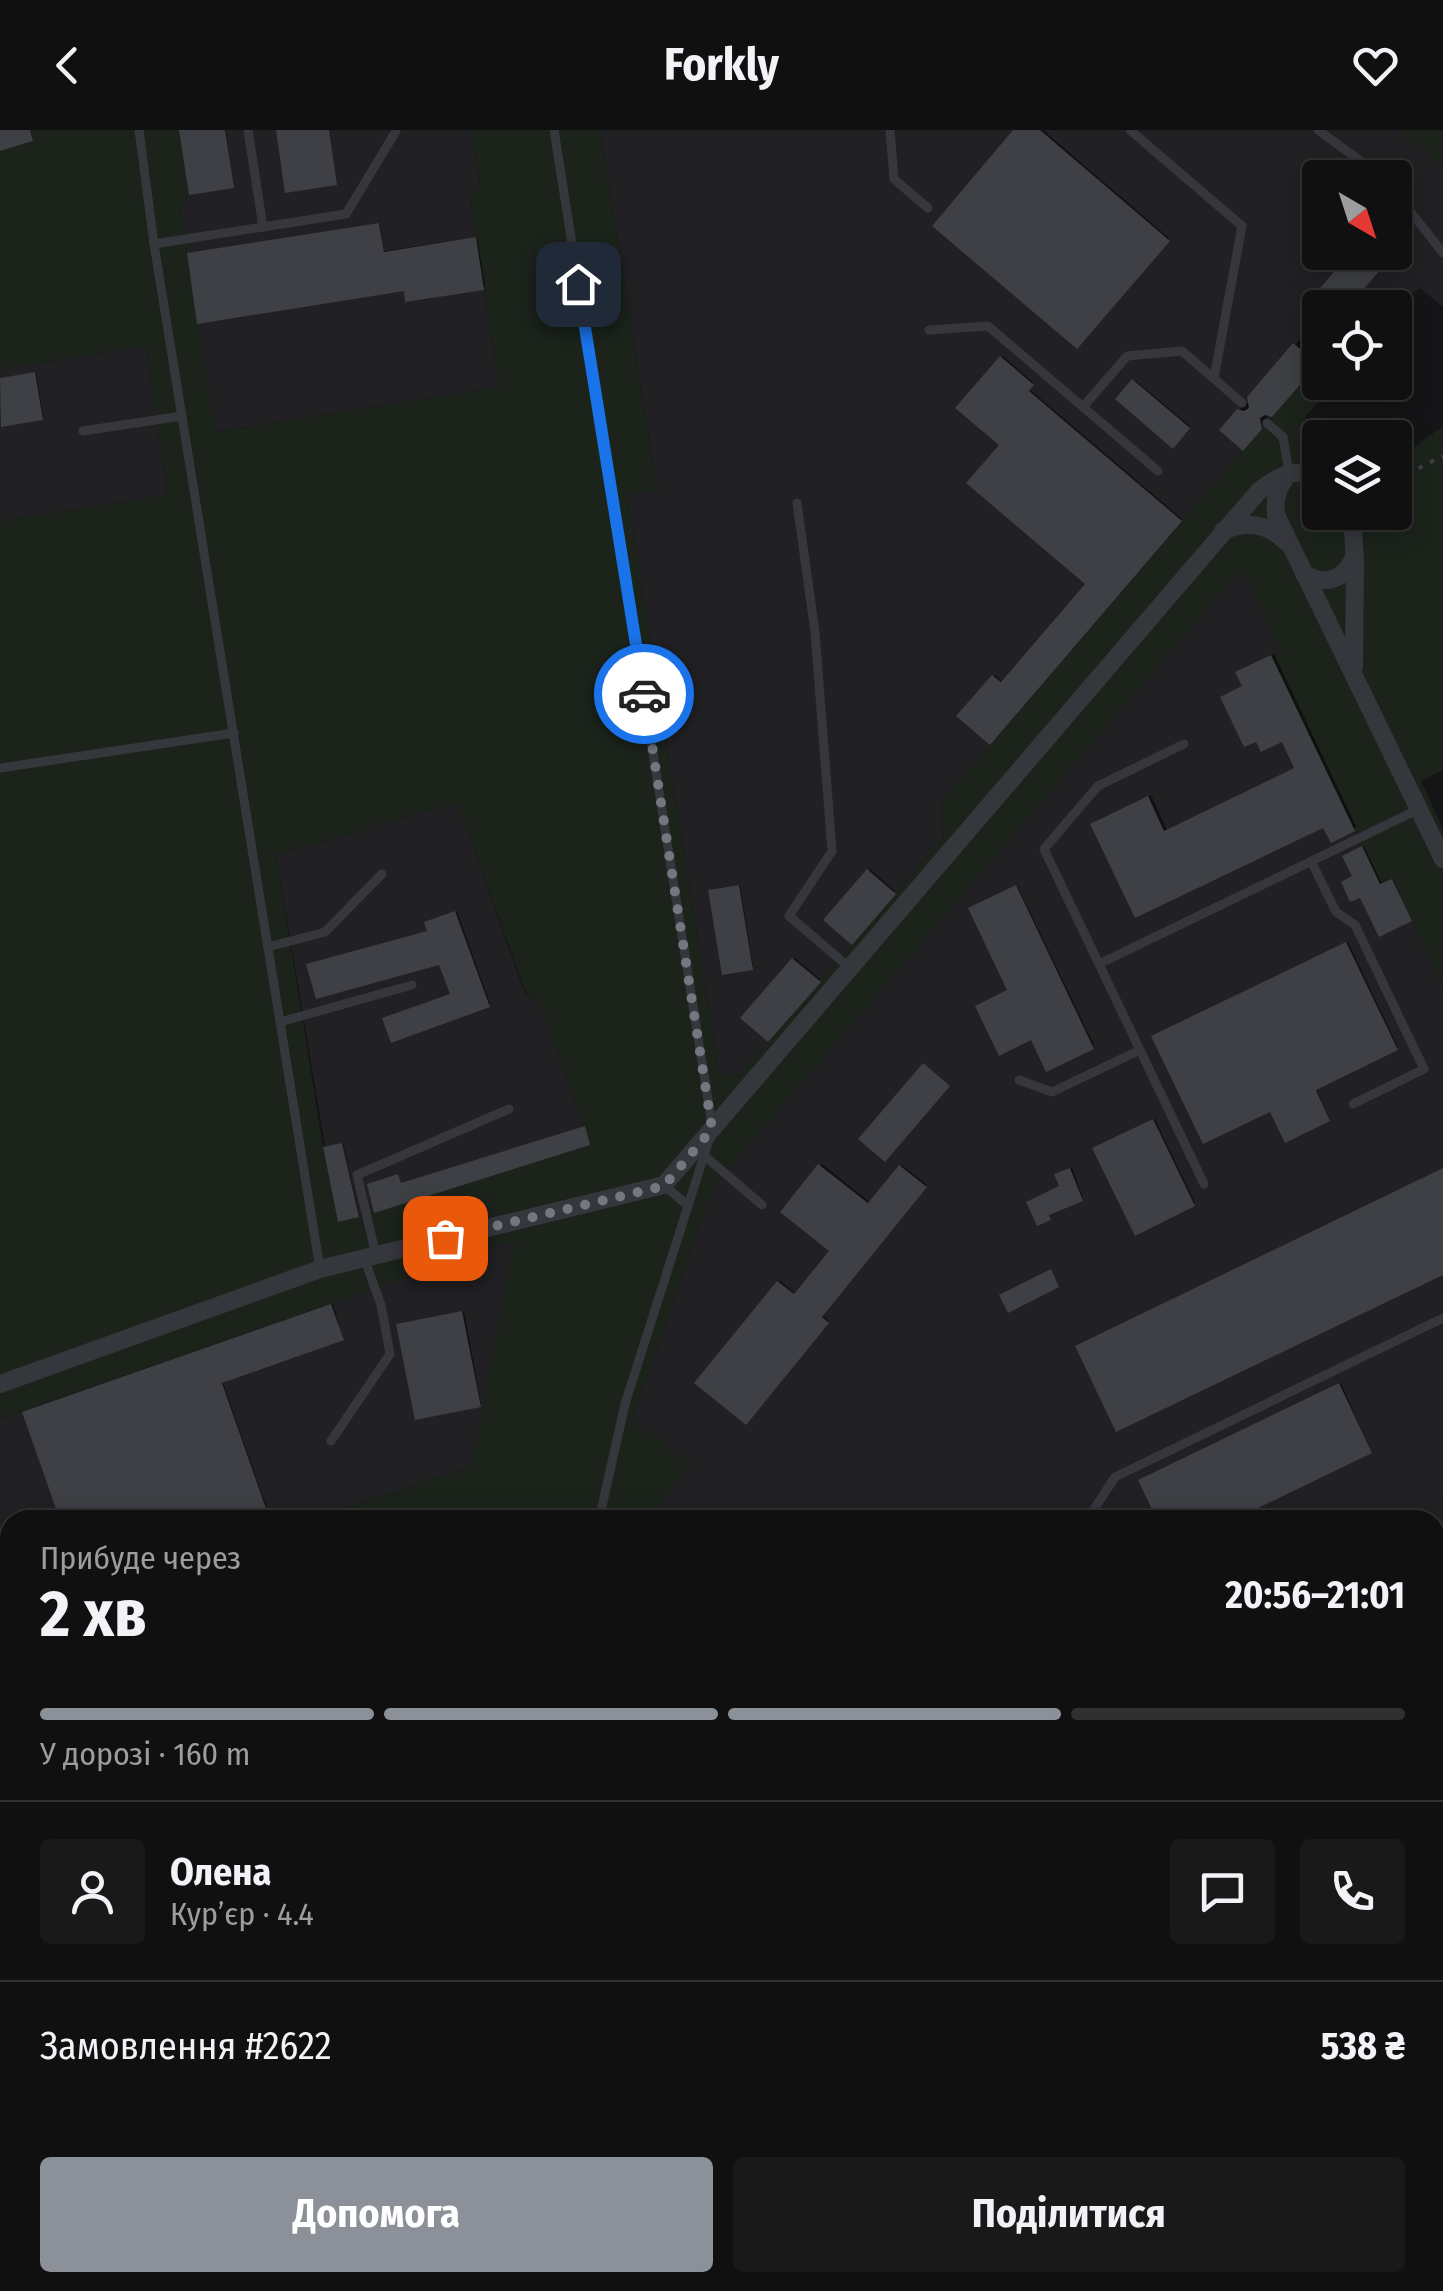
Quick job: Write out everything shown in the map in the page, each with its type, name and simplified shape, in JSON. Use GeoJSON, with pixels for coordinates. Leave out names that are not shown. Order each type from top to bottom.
{"type":"FeatureCollection","features":[{"type":"Feature","properties":{"kind":"street"},"geometry":{"type":"LineString","coordinates":[[0,1384],[320,1269],[664,1186],[700,1152],[712,1129],[1223,531],[1258,492],[1289,472],[1302,474]]}},
{"type":"Feature","properties":{"kind":"street"},"geometry":{"type":"LineString","coordinates":[[1289,472],[1275,499],[1276,515],[1443,859]]}},
{"type":"Feature","properties":{"kind":"street"},"geometry":{"type":"LineString","coordinates":[[1223,531],[1246,524],[1259,525],[1270,529],[1289,546]]}},
{"type":"Feature","properties":{"kind":"street"},"geometry":{"type":"LineString","coordinates":[[1353,530],[1354,670]]}},
{"type":"Feature","properties":{"kind":"street"},"geometry":{"type":"LineString","coordinates":[[1304,574],[1330,580],[1346,571],[1355,554]]}},
{"type":"Feature","properties":{"kind":"lane"},"geometry":{"type":"LineString","coordinates":[[139,130],[154,244],[320,1269]]}},
{"type":"Feature","properties":{"kind":"lane"},"geometry":{"type":"LineString","coordinates":[[248,130],[263,227]]}},
{"type":"Feature","properties":{"kind":"lane"},"geometry":{"type":"LineString","coordinates":[[554,130],[712,1129]]}},
{"type":"Feature","properties":{"kind":"lane"},"geometry":{"type":"LineString","coordinates":[[890,130],[894,179],[928,208]]}},
{"type":"Feature","properties":{"kind":"lane"},"geometry":{"type":"LineString","coordinates":[[1130,130],[1242,226],[1214,378]]}},
{"type":"Feature","properties":{"kind":"lane"},"geometry":{"type":"LineString","coordinates":[[1318,130],[1359,160]]}},
{"type":"Feature","properties":{"kind":"lane"},"geometry":{"type":"LineString","coordinates":[[154,244],[346,214],[396,132]]}},
{"type":"Feature","properties":{"kind":"lane"},"geometry":{"type":"LineString","coordinates":[[1412,214],[1443,253]]}},
{"type":"Feature","properties":{"kind":"lane"},"geometry":{"type":"LineString","coordinates":[[929,330],[988,326],[1158,471]]}},
{"type":"Feature","properties":{"kind":"lane"},"geometry":{"type":"LineString","coordinates":[[1083,407],[1127,356],[1182,351],[1242,402]]}},
{"type":"Feature","properties":{"kind":"lane"},"geometry":{"type":"LineString","coordinates":[[82,431],[182,416]]}},
{"type":"Feature","properties":{"kind":"lane"},"geometry":{"type":"LineString","coordinates":[[1266,423],[1283,437],[1289,472]]}},
{"type":"Feature","properties":{"kind":"lane"},"geometry":{"type":"LineString","coordinates":[[797,503],[815,632],[832,851],[789,916],[850,968]]}},
{"type":"Feature","properties":{"kind":"lane"},"geometry":{"type":"LineString","coordinates":[[0,768],[234,733]]}},
{"type":"Feature","properties":{"kind":"lane"},"geometry":{"type":"LineString","coordinates":[[1184,744],[1098,786],[1044,849],[1204,1184]]}},
{"type":"Feature","properties":{"kind":"lane"},"geometry":{"type":"LineString","coordinates":[[1098,964],[1420,809]]}},
{"type":"Feature","properties":{"kind":"lane"},"geometry":{"type":"LineString","coordinates":[[1311,861],[1336,912],[1356,926],[1424,1070],[1353,1104]]}},
{"type":"Feature","properties":{"kind":"lane"},"geometry":{"type":"LineString","coordinates":[[268,948],[325,932],[382,874]]}},
{"type":"Feature","properties":{"kind":"lane"},"geometry":{"type":"LineString","coordinates":[[280,1022],[412,985]]}},
{"type":"Feature","properties":{"kind":"lane"},"geometry":{"type":"LineString","coordinates":[[1018,1080],[1052,1092],[1140,1050]]}},
{"type":"Feature","properties":{"kind":"lane"},"geometry":{"type":"LineString","coordinates":[[332,1440],[390,1354],[357,1175],[509,1109]]}},
{"type":"Feature","properties":{"kind":"lane"},"geometry":{"type":"LineString","coordinates":[[601,1510],[625,1404],[688,1206],[700,1152],[762,1205]]}},
{"type":"Feature","properties":{"kind":"lane"},"geometry":{"type":"LineString","coordinates":[[664,1186],[688,1206]]}},
{"type":"Feature","properties":{"kind":"lane"},"geometry":{"type":"LineString","coordinates":[[1094,1510],[1115,1476],[1443,1318]]}},
{"type":"Feature","properties":{"kind":"path"},"geometry":{"type":"LineString","coordinates":[[1412,472],[1443,456]]}},
{"type":"Feature","properties":{"kind":"shaded area"},"geometry":{"type":"Polygon","coordinates":[[[30,130],[179,130],[189,195],[180,208],[215,432],[499,387],[470,197],[480,184],[471,130],[600,130],[657,490],[627,495],[719,1072],[739,1076],[944,837],[940,804],[1302,382],[1302,400],[1320,400],[1305,417],[1308,420],[1302,420],[1302,530],[1412,530],[1412,449],[1443,426],[1443,770],[1421,781],[1443,829],[1443,986],[1392,879],[1380,884],[1271,655],[1281,649],[1242,568],[713,1187],[632,1419],[690,1464],[656,1510],[343,1510],[472,1465],[514,1240],[0,1419],[0,521],[168,495],[146,346],[0,369],[0,151],[33,141],[30,130]],[[457,802],[276,855],[338,1222],[590,1145],[541,1005],[526,994],[457,802]]]}},
{"type":"Feature","properties":{"kind":"shaded area"},"geometry":{"type":"Polygon","coordinates":[[[179,130],[471,130],[480,184],[470,197],[499,387],[214,432],[180,207],[189,195],[179,130]]]}},
{"type":"Feature","properties":{"kind":"shaded area"},"geometry":{"type":"Polygon","coordinates":[[[600,130],[1399,130],[1443,166],[1443,307],[1421,289],[1412,293],[1302,290],[1302,382],[940,804],[944,837],[739,1076],[719,1072],[627,495],[657,489],[600,130]]]}},
{"type":"Feature","properties":{"kind":"shaded area"},"geometry":{"type":"Polygon","coordinates":[[[1399,130],[1443,130],[1443,166],[1399,130]]]}},
{"type":"Feature","properties":{"kind":"shaded area"},"geometry":{"type":"Polygon","coordinates":[[[146,346],[168,495],[0,521],[0,369],[146,346]]]}},
{"type":"Feature","properties":{"kind":"shaded area"},"geometry":{"type":"Polygon","coordinates":[[[1242,568],[1282,649],[1271,655],[1380,883],[1392,879],[1443,986],[1443,1510],[647,1510],[632,1419],[713,1187],[1242,568]]]}},
{"type":"Feature","properties":{"kind":"shaded area"},"geometry":{"type":"Polygon","coordinates":[[[457,802],[525,994],[541,1005],[590,1145],[338,1222],[276,855],[457,802]]]}},
{"type":"Feature","properties":{"kind":"shaded area"},"geometry":{"type":"Polygon","coordinates":[[[515,1239],[472,1465],[343,1510],[0,1510],[0,1419],[515,1239]]]}},
{"type":"Feature","properties":{"kind":"building"},"geometry":{"type":"Polygon","coordinates":[[[0,130],[30,130],[33,141],[0,151],[0,130]]]}},
{"type":"Feature","properties":{"kind":"building"},"geometry":{"type":"Polygon","coordinates":[[[179,130],[225,130],[234,188],[189,195],[179,130]]]}},
{"type":"Feature","properties":{"kind":"building"},"geometry":{"type":"Polygon","coordinates":[[[276,130],[329,130],[337,185],[285,193],[276,130]]]}},
{"type":"Feature","properties":{"kind":"building"},"geometry":{"type":"Polygon","coordinates":[[[1013,130],[1040,130],[1170,241],[1077,349],[932,226],[1013,130]]]}},
{"type":"Feature","properties":{"kind":"building"},"geometry":{"type":"Polygon","coordinates":[[[379,223],[384,252],[476,237],[484,290],[405,302],[404,291],[197,324],[187,253],[379,223]]]}},
{"type":"Feature","properties":{"kind":"building"},"geometry":{"type":"Polygon","coordinates":[[[1336,270],[1380,270],[1363,290],[1320,288],[1336,270]]]}},
{"type":"Feature","properties":{"kind":"building"},"geometry":{"type":"Polygon","coordinates":[[[1293,343],[1302,351],[1302,382],[1272,417],[1260,418],[1262,429],[1243,451],[1219,430],[1237,409],[1249,408],[1247,397],[1293,343]]]}},
{"type":"Feature","properties":{"kind":"building"},"geometry":{"type":"Polygon","coordinates":[[[1000,356],[1034,385],[1029,391],[1182,521],[990,745],[956,716],[992,675],[1001,682],[1085,584],[966,483],[999,445],[955,408],[1000,356]]]}},
{"type":"Feature","properties":{"kind":"building"},"geometry":{"type":"Polygon","coordinates":[[[35,372],[43,420],[1,427],[0,378],[35,372]]]}},
{"type":"Feature","properties":{"kind":"building"},"geometry":{"type":"Polygon","coordinates":[[[1132,379],[1190,428],[1173,449],[1115,399],[1132,379]]]}},
{"type":"Feature","properties":{"kind":"building"},"geometry":{"type":"Polygon","coordinates":[[[1271,655],[1355,831],[1331,843],[1323,828],[1135,918],[1090,824],[1148,796],[1164,831],[1294,768],[1282,742],[1261,752],[1256,742],[1244,747],[1220,697],[1242,686],[1235,672],[1271,655]]]}},
{"type":"Feature","properties":{"kind":"building"},"geometry":{"type":"Polygon","coordinates":[[[1362,846],[1380,884],[1392,879],[1412,921],[1379,937],[1360,898],[1350,902],[1341,882],[1352,876],[1342,856],[1362,846]]]}},
{"type":"Feature","properties":{"kind":"building"},"geometry":{"type":"Polygon","coordinates":[[[867,869],[896,894],[852,945],[823,920],[867,869]]]}},
{"type":"Feature","properties":{"kind":"building"},"geometry":{"type":"Polygon","coordinates":[[[739,885],[753,970],[722,975],[708,890],[739,885]]]}},
{"type":"Feature","properties":{"kind":"building"},"geometry":{"type":"Polygon","coordinates":[[[1016,885],[1094,1049],[1046,1072],[1031,1040],[999,1056],[975,1006],[1007,990],[968,908],[1016,885]]]}},
{"type":"Feature","properties":{"kind":"building"},"geometry":{"type":"Polygon","coordinates":[[[455,911],[490,1007],[391,1043],[382,1018],[450,994],[439,965],[316,999],[306,964],[427,931],[424,922],[455,911]]]}},
{"type":"Feature","properties":{"kind":"building"},"geometry":{"type":"Polygon","coordinates":[[[1346,942],[1398,1050],[1316,1090],[1330,1121],[1285,1143],[1270,1112],[1203,1144],[1151,1036],[1346,942]]]}},
{"type":"Feature","properties":{"kind":"building"},"geometry":{"type":"Polygon","coordinates":[[[792,958],[821,982],[768,1042],[740,1018],[792,958]]]}},
{"type":"Feature","properties":{"kind":"building"},"geometry":{"type":"Polygon","coordinates":[[[923,1063],[950,1086],[885,1162],[858,1139],[923,1063]]]}},
{"type":"Feature","properties":{"kind":"building"},"geometry":{"type":"Polygon","coordinates":[[[1153,1119],[1195,1206],[1135,1236],[1092,1148],[1153,1119]]]}},
{"type":"Feature","properties":{"kind":"building"},"geometry":{"type":"Polygon","coordinates":[[[585,1126],[590,1145],[374,1213],[367,1184],[398,1174],[401,1183],[585,1126]]]}},
{"type":"Feature","properties":{"kind":"building"},"geometry":{"type":"Polygon","coordinates":[[[342,1143],[359,1217],[338,1222],[323,1147],[342,1143]]]}},
{"type":"Feature","properties":{"kind":"building"},"geometry":{"type":"Polygon","coordinates":[[[818,1164],[868,1203],[899,1165],[927,1187],[822,1317],[829,1323],[746,1425],[694,1383],[777,1281],[794,1294],[829,1251],[780,1212],[818,1164]]]}},
{"type":"Feature","properties":{"kind":"building"},"geometry":{"type":"Polygon","coordinates":[[[1070,1168],[1083,1201],[1049,1215],[1051,1220],[1037,1226],[1026,1202],[1059,1186],[1054,1174],[1070,1168]]]}},
{"type":"Feature","properties":{"kind":"building"},"geometry":{"type":"Polygon","coordinates":[[[1443,1168],[1443,1275],[1116,1432],[1075,1346],[1443,1168]]]}},
{"type":"Feature","properties":{"kind":"building"},"geometry":{"type":"Polygon","coordinates":[[[1051,1269],[1059,1287],[1008,1313],[999,1295],[1051,1269]]]}},
{"type":"Feature","properties":{"kind":"building"},"geometry":{"type":"Polygon","coordinates":[[[331,1304],[344,1340],[222,1383],[266,1510],[56,1510],[22,1412],[331,1304]]]}},
{"type":"Feature","properties":{"kind":"building"},"geometry":{"type":"Polygon","coordinates":[[[462,1311],[481,1407],[415,1420],[396,1324],[462,1311]]]}},
{"type":"Feature","properties":{"kind":"building"},"geometry":{"type":"Polygon","coordinates":[[[1339,1383],[1372,1453],[1254,1510],[1152,1510],[1138,1480],[1339,1383]]]}},
{"type":"Feature","properties":{"kind":"way so far"},"geometry":{"type":"LineString","coordinates":[[445,1238],[664,1186],[712,1129],[644,694]]}},
{"type":"Feature","properties":{"kind":"route"},"geometry":{"type":"LineString","coordinates":[[578,284],[644,694]]}}]}
